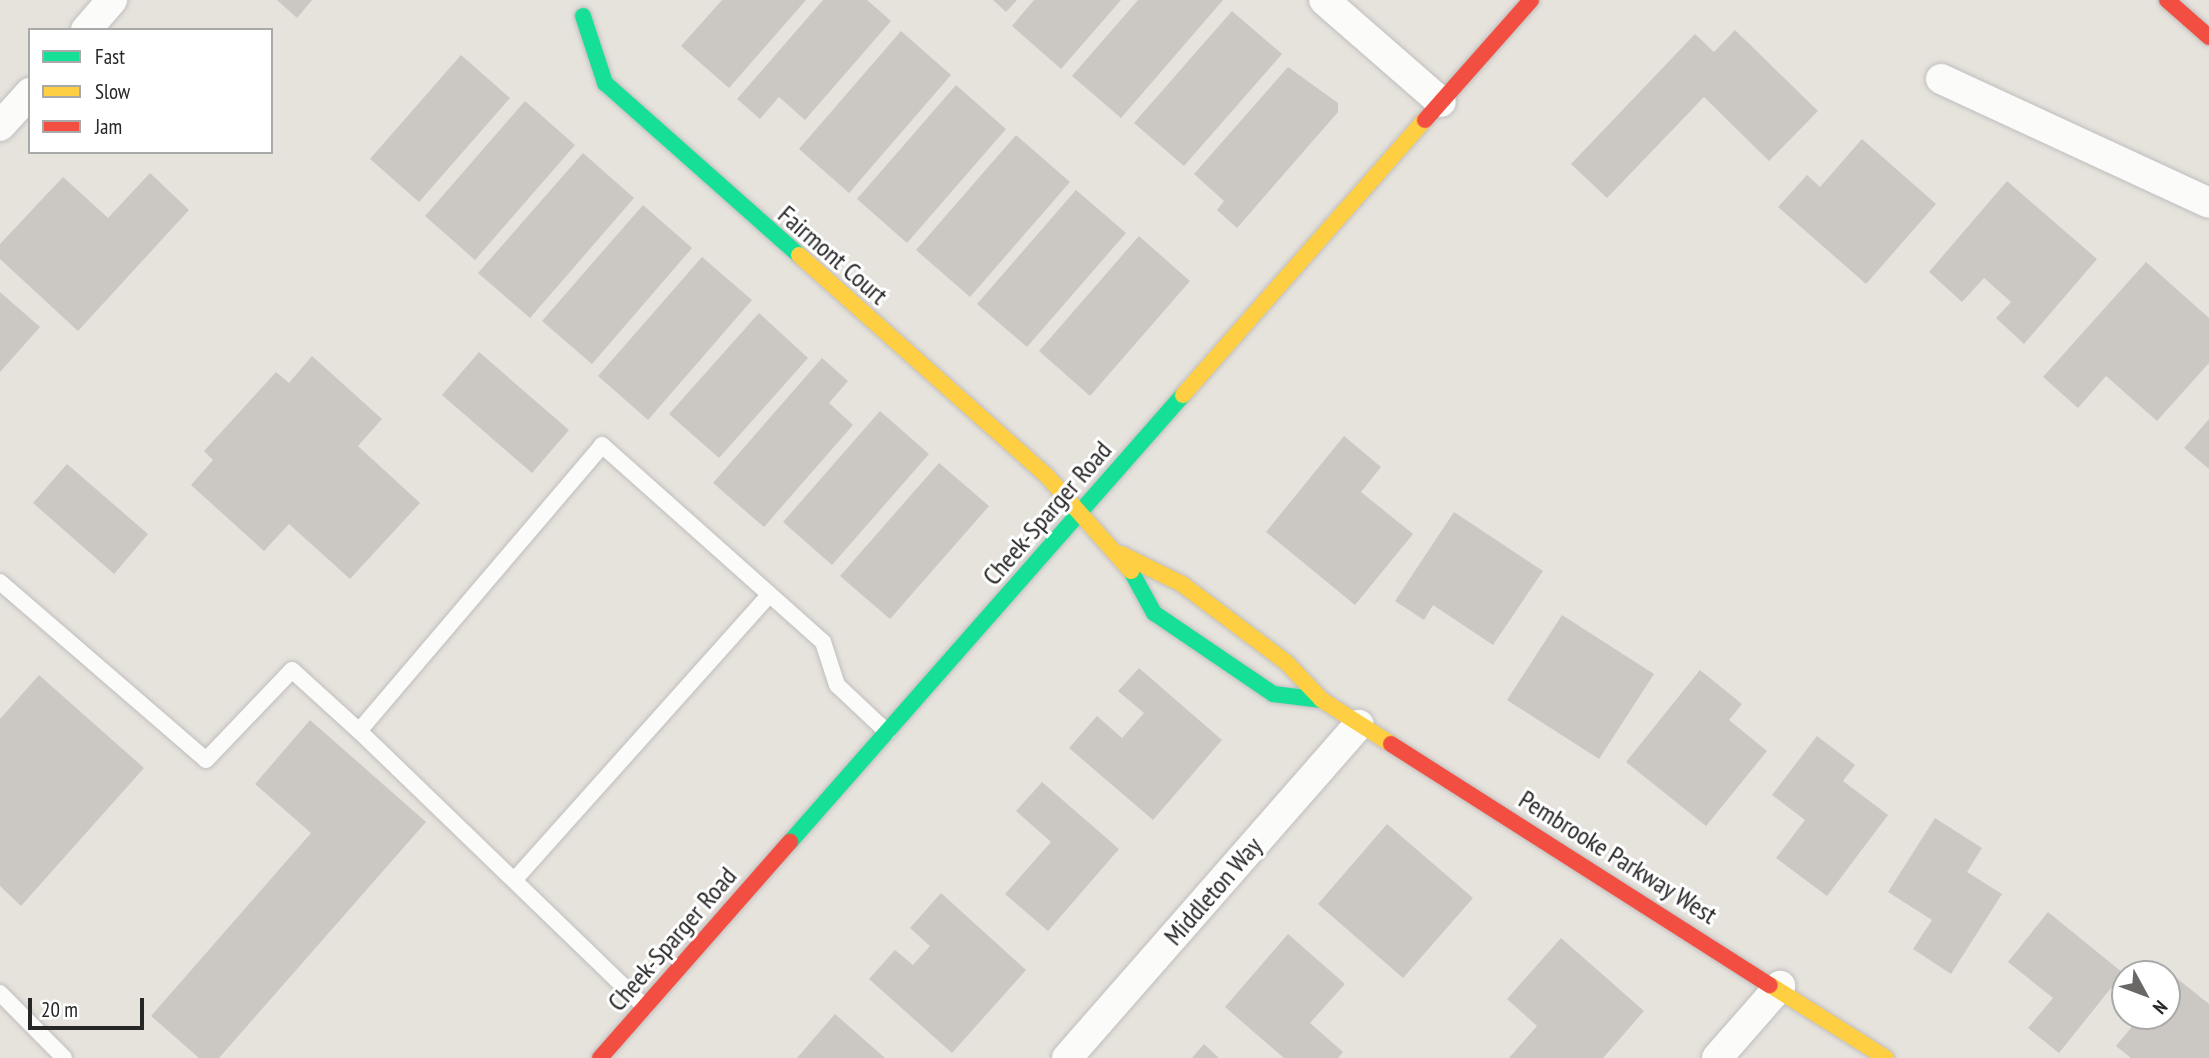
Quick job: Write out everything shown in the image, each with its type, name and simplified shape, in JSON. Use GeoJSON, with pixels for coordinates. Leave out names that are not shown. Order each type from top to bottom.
{"type":"FeatureCollection","features":[{"type":"Feature","properties":{"kind":"street"},"geometry":{"type":"LineString","coordinates":[[88,28],[112,0]]}},
{"type":"Feature","properties":{"kind":"street"},"geometry":{"type":"LineString","coordinates":[[1324,0],[1441,102]]}},
{"type":"Feature","properties":{"kind":"street","name":"Cheek-Sparger Road"},"geometry":{"type":"LineString","coordinates":[[600,1058],[1531,0]]}},
{"type":"Feature","properties":{"kind":"street"},"geometry":{"type":"LineString","coordinates":[[2167,0],[2209,37]]}},
{"type":"Feature","properties":{"kind":"street","name":"Fairmont Court"},"geometry":{"type":"LineString","coordinates":[[583,16],[593,62],[623,101],[1082,511]]}},
{"type":"Feature","properties":{"kind":"street"},"geometry":{"type":"LineString","coordinates":[[1941,79],[2209,203]]}},
{"type":"Feature","properties":{"kind":"street"},"geometry":{"type":"LineString","coordinates":[[0,126],[28,95]]}},
{"type":"Feature","properties":{"kind":"street","name":"Pembrooke Parkway West"},"geometry":{"type":"LineString","coordinates":[[1082,511],[1121,554],[1154,613],[1273,694],[1322,700]]}},
{"type":"Feature","properties":{"kind":"street","name":"Pembrooke Parkway West"},"geometry":{"type":"LineString","coordinates":[[1121,554],[1182,584],[1286,662],[1322,700],[1359,725],[1780,986],[1886,1058]]}},
{"type":"Feature","properties":{"kind":"street","name":"Middleton Way"},"geometry":{"type":"LineString","coordinates":[[1066,1058],[1359,725]]}},
{"type":"Feature","properties":{"kind":"street"},"geometry":{"type":"LineString","coordinates":[[1717,1058],[1780,986]]}},
{"type":"Feature","properties":{"kind":"lane"},"geometry":{"type":"LineString","coordinates":[[359,731],[603,445],[823,642],[837,685],[887,732]]}},
{"type":"Feature","properties":{"kind":"lane"},"geometry":{"type":"LineString","coordinates":[[0,582],[206,760],[292,670],[517,877],[645,1007]]}},
{"type":"Feature","properties":{"kind":"lane"},"geometry":{"type":"LineString","coordinates":[[517,877],[769,595]]}},
{"type":"Feature","properties":{"kind":"lane"},"geometry":{"type":"LineString","coordinates":[[0,993],[64,1058]]}},
{"type":"Feature","properties":{"kind":"building"},"geometry":{"type":"Polygon","coordinates":[[[277,0],[312,0],[297,18],[277,0]]]}},
{"type":"Feature","properties":{"kind":"building"},"geometry":{"type":"Polygon","coordinates":[[[722,0],[806,0],[729,88],[681,46],[722,0]]]}},
{"type":"Feature","properties":{"kind":"building"},"geometry":{"type":"Polygon","coordinates":[[[823,0],[867,0],[891,21],[805,120],[779,97],[760,119],[737,99],[823,0]]]}},
{"type":"Feature","properties":{"kind":"building"},"geometry":{"type":"Polygon","coordinates":[[[993,0],[1017,0],[1006,12],[993,0]]]}},
{"type":"Feature","properties":{"kind":"building"},"geometry":{"type":"Polygon","coordinates":[[[1034,0],[1121,0],[1061,69],[1012,26],[1034,0]]]}},
{"type":"Feature","properties":{"kind":"building"},"geometry":{"type":"Polygon","coordinates":[[[1138,0],[1223,0],[1121,118],[1072,76],[1138,0]]]}},
{"type":"Feature","properties":{"kind":"building"},"geometry":{"type":"Polygon","coordinates":[[[1232,11],[1282,54],[1184,166],[1134,123],[1232,11]]]}},
{"type":"Feature","properties":{"kind":"building"},"geometry":{"type":"Polygon","coordinates":[[[1735,30],[1818,111],[1769,161],[1704,97],[1607,198],[1571,164],[1695,34],[1714,52],[1735,30]]]}},
{"type":"Feature","properties":{"kind":"building"},"geometry":{"type":"Polygon","coordinates":[[[901,31],[951,75],[849,193],[799,149],[901,31]]]}},
{"type":"Feature","properties":{"kind":"building"},"geometry":{"type":"Polygon","coordinates":[[[461,55],[510,98],[419,202],[370,159],[461,55]]]}},
{"type":"Feature","properties":{"kind":"building"},"geometry":{"type":"Polygon","coordinates":[[[1288,67],[1338,103],[1338,112],[1237,228],[1217,210],[1224,201],[1194,174],[1288,67]]]}},
{"type":"Feature","properties":{"kind":"building"},"geometry":{"type":"Polygon","coordinates":[[[956,85],[1006,129],[907,243],[857,199],[956,85]]]}},
{"type":"Feature","properties":{"kind":"building"},"geometry":{"type":"Polygon","coordinates":[[[525,101],[575,145],[475,260],[425,216],[525,101]]]}},
{"type":"Feature","properties":{"kind":"building"},"geometry":{"type":"Polygon","coordinates":[[[1016,135],[1070,182],[970,297],[916,250],[1016,135]]]}},
{"type":"Feature","properties":{"kind":"building"},"geometry":{"type":"Polygon","coordinates":[[[1862,139],[1936,204],[1866,284],[1778,207],[1807,175],[1820,187],[1862,139]]]}},
{"type":"Feature","properties":{"kind":"building"},"geometry":{"type":"Polygon","coordinates":[[[583,153],[634,198],[530,318],[478,273],[583,153]]]}},
{"type":"Feature","properties":{"kind":"building"},"geometry":{"type":"Polygon","coordinates":[[[150,173],[189,210],[78,331],[0,259],[0,244],[63,177],[108,218],[150,173]]]}},
{"type":"Feature","properties":{"kind":"building"},"geometry":{"type":"Polygon","coordinates":[[[2007,181],[2097,259],[2024,344],[1996,318],[2011,302],[1984,278],[1962,302],[1929,272],[2007,181]]]}},
{"type":"Feature","properties":{"kind":"building"},"geometry":{"type":"Polygon","coordinates":[[[1076,190],[1126,233],[1027,347],[977,304],[1076,190]]]}},
{"type":"Feature","properties":{"kind":"building"},"geometry":{"type":"Polygon","coordinates":[[[643,205],[692,248],[592,364],[542,321],[643,205]]]}},
{"type":"Feature","properties":{"kind":"building"},"geometry":{"type":"Polygon","coordinates":[[[1139,236],[1190,281],[1090,396],[1039,351],[1139,236]]]}},
{"type":"Feature","properties":{"kind":"building"},"geometry":{"type":"Polygon","coordinates":[[[702,257],[752,300],[648,420],[598,376],[702,257]]]}},
{"type":"Feature","properties":{"kind":"building"},"geometry":{"type":"Polygon","coordinates":[[[2146,262],[2209,318],[2209,363],[2157,421],[2106,376],[2078,408],[2043,377],[2146,262]]]}},
{"type":"Feature","properties":{"kind":"building"},"geometry":{"type":"Polygon","coordinates":[[[0,292],[40,327],[0,372],[0,292]]]}},
{"type":"Feature","properties":{"kind":"building"},"geometry":{"type":"Polygon","coordinates":[[[759,313],[808,358],[719,458],[669,414],[759,313]]]}},
{"type":"Feature","properties":{"kind":"building"},"geometry":{"type":"Polygon","coordinates":[[[479,352],[569,430],[532,473],[442,395],[479,352]]]}},
{"type":"Feature","properties":{"kind":"building"},"geometry":{"type":"Polygon","coordinates":[[[312,356],[382,419],[358,446],[420,503],[350,579],[289,524],[264,551],[191,485],[213,460],[204,451],[276,372],[289,383],[312,356]]]}},
{"type":"Feature","properties":{"kind":"building"},"geometry":{"type":"Polygon","coordinates":[[[822,358],[848,381],[829,403],[853,425],[764,527],[713,483],[822,358]]]}},
{"type":"Feature","properties":{"kind":"building"},"geometry":{"type":"Polygon","coordinates":[[[880,411],[929,454],[832,565],[783,522],[880,411]]]}},
{"type":"Feature","properties":{"kind":"building"},"geometry":{"type":"Polygon","coordinates":[[[2209,419],[2209,469],[2184,448],[2209,419]]]}},
{"type":"Feature","properties":{"kind":"building"},"geometry":{"type":"Polygon","coordinates":[[[1344,436],[1381,467],[1361,492],[1413,534],[1355,605],[1266,532],[1344,436]]]}},
{"type":"Feature","properties":{"kind":"building"},"geometry":{"type":"Polygon","coordinates":[[[939,463],[989,506],[890,619],[840,576],[939,463]]]}},
{"type":"Feature","properties":{"kind":"building"},"geometry":{"type":"Polygon","coordinates":[[[67,464],[148,534],[114,574],[33,503],[67,464]]]}},
{"type":"Feature","properties":{"kind":"building"},"geometry":{"type":"Polygon","coordinates":[[[1454,512],[1543,571],[1493,645],[1433,605],[1424,620],[1395,601],[1454,512]]]}},
{"type":"Feature","properties":{"kind":"building"},"geometry":{"type":"Polygon","coordinates":[[[1562,615],[1654,674],[1599,759],[1507,700],[1562,615]]]}},
{"type":"Feature","properties":{"kind":"building"},"geometry":{"type":"Polygon","coordinates":[[[1139,668],[1222,740],[1153,820],[1069,748],[1097,716],[1122,738],[1144,713],[1118,691],[1139,668]]]}},
{"type":"Feature","properties":{"kind":"building"},"geometry":{"type":"Polygon","coordinates":[[[1700,670],[1742,704],[1729,720],[1767,751],[1706,826],[1626,762],[1700,670]]]}},
{"type":"Feature","properties":{"kind":"building"},"geometry":{"type":"Polygon","coordinates":[[[39,675],[144,768],[21,906],[0,886],[0,719],[39,675]]]}},
{"type":"Feature","properties":{"kind":"building"},"geometry":{"type":"Polygon","coordinates":[[[310,720],[426,822],[219,1058],[199,1058],[151,1016],[311,833],[255,784],[310,720]]]}},
{"type":"Feature","properties":{"kind":"building"},"geometry":{"type":"Polygon","coordinates":[[[1817,736],[1855,765],[1843,781],[1888,815],[1827,896],[1776,858],[1805,820],[1772,795],[1817,736]]]}},
{"type":"Feature","properties":{"kind":"building"},"geometry":{"type":"Polygon","coordinates":[[[1042,782],[1119,849],[1048,931],[1005,894],[1051,842],[1016,811],[1042,782]]]}},
{"type":"Feature","properties":{"kind":"building"},"geometry":{"type":"Polygon","coordinates":[[[1935,818],[1982,848],[1967,872],[2002,894],[1951,974],[1913,949],[1932,920],[1888,892],[1935,818]]]}},
{"type":"Feature","properties":{"kind":"building"},"geometry":{"type":"Polygon","coordinates":[[[1387,824],[1473,898],[1403,978],[1318,904],[1387,824]]]}},
{"type":"Feature","properties":{"kind":"building"},"geometry":{"type":"Polygon","coordinates":[[[941,893],[1026,970],[952,1053],[869,979],[895,950],[913,965],[930,946],[910,928],[941,893]]]}},
{"type":"Feature","properties":{"kind":"building"},"geometry":{"type":"Polygon","coordinates":[[[2048,912],[2111,963],[2111,988],[2059,1053],[2028,1028],[2053,998],[2008,962],[2048,912]]]}},
{"type":"Feature","properties":{"kind":"building"},"geometry":{"type":"Polygon","coordinates":[[[1288,934],[1345,984],[1310,1023],[1343,1052],[1338,1058],[1284,1058],[1225,1007],[1288,934]]]}},
{"type":"Feature","properties":{"kind":"building"},"geometry":{"type":"Polygon","coordinates":[[[1561,938],[1644,1011],[1603,1058],[1509,1058],[1537,1026],[1507,999],[1561,938]]]}},
{"type":"Feature","properties":{"kind":"building"},"geometry":{"type":"Polygon","coordinates":[[[2181,982],[2209,1004],[2209,1058],[2131,1058],[2116,1046],[2129,1030],[2181,1030],[2181,982]]]}},
{"type":"Feature","properties":{"kind":"building"},"geometry":{"type":"Polygon","coordinates":[[[835,1014],[885,1058],[797,1058],[835,1014]]]}},
{"type":"Feature","properties":{"kind":"building"},"geometry":{"type":"Polygon","coordinates":[[[1204,1044],[1219,1058],[1192,1058],[1204,1044]]]}},
{"type":"Feature","properties":{"kind":"traffic: fast"},"geometry":{"type":"LineString","coordinates":[[583,16],[605,83],[799,255]]}},
{"type":"Feature","properties":{"kind":"traffic: fast"},"geometry":{"type":"LineString","coordinates":[[790,842],[1183,395]]}},
{"type":"Feature","properties":{"kind":"traffic: fast"},"geometry":{"type":"LineString","coordinates":[[1131,571],[1154,613],[1273,694],[1322,700]]}},
{"type":"Feature","properties":{"kind":"traffic: slow"},"geometry":{"type":"LineString","coordinates":[[1183,395],[1425,120]]}},
{"type":"Feature","properties":{"kind":"traffic: slow"},"geometry":{"type":"LineString","coordinates":[[799,255],[1047,476],[1131,571]]}},
{"type":"Feature","properties":{"kind":"traffic: slow"},"geometry":{"type":"LineString","coordinates":[[1121,554],[1182,584],[1286,662],[1322,700],[1391,744]]}},
{"type":"Feature","properties":{"kind":"traffic: slow"},"geometry":{"type":"LineString","coordinates":[[1770,985],[1886,1058]]}},
{"type":"Feature","properties":{"kind":"traffic: jam"},"geometry":{"type":"LineString","coordinates":[[1425,120],[1531,0]]}},
{"type":"Feature","properties":{"kind":"traffic: jam"},"geometry":{"type":"LineString","coordinates":[[2167,0],[2209,37]]}},
{"type":"Feature","properties":{"kind":"traffic: jam"},"geometry":{"type":"LineString","coordinates":[[1391,744],[1770,985]]}},
{"type":"Feature","properties":{"kind":"traffic: jam"},"geometry":{"type":"LineString","coordinates":[[600,1058],[790,842]]}}]}
